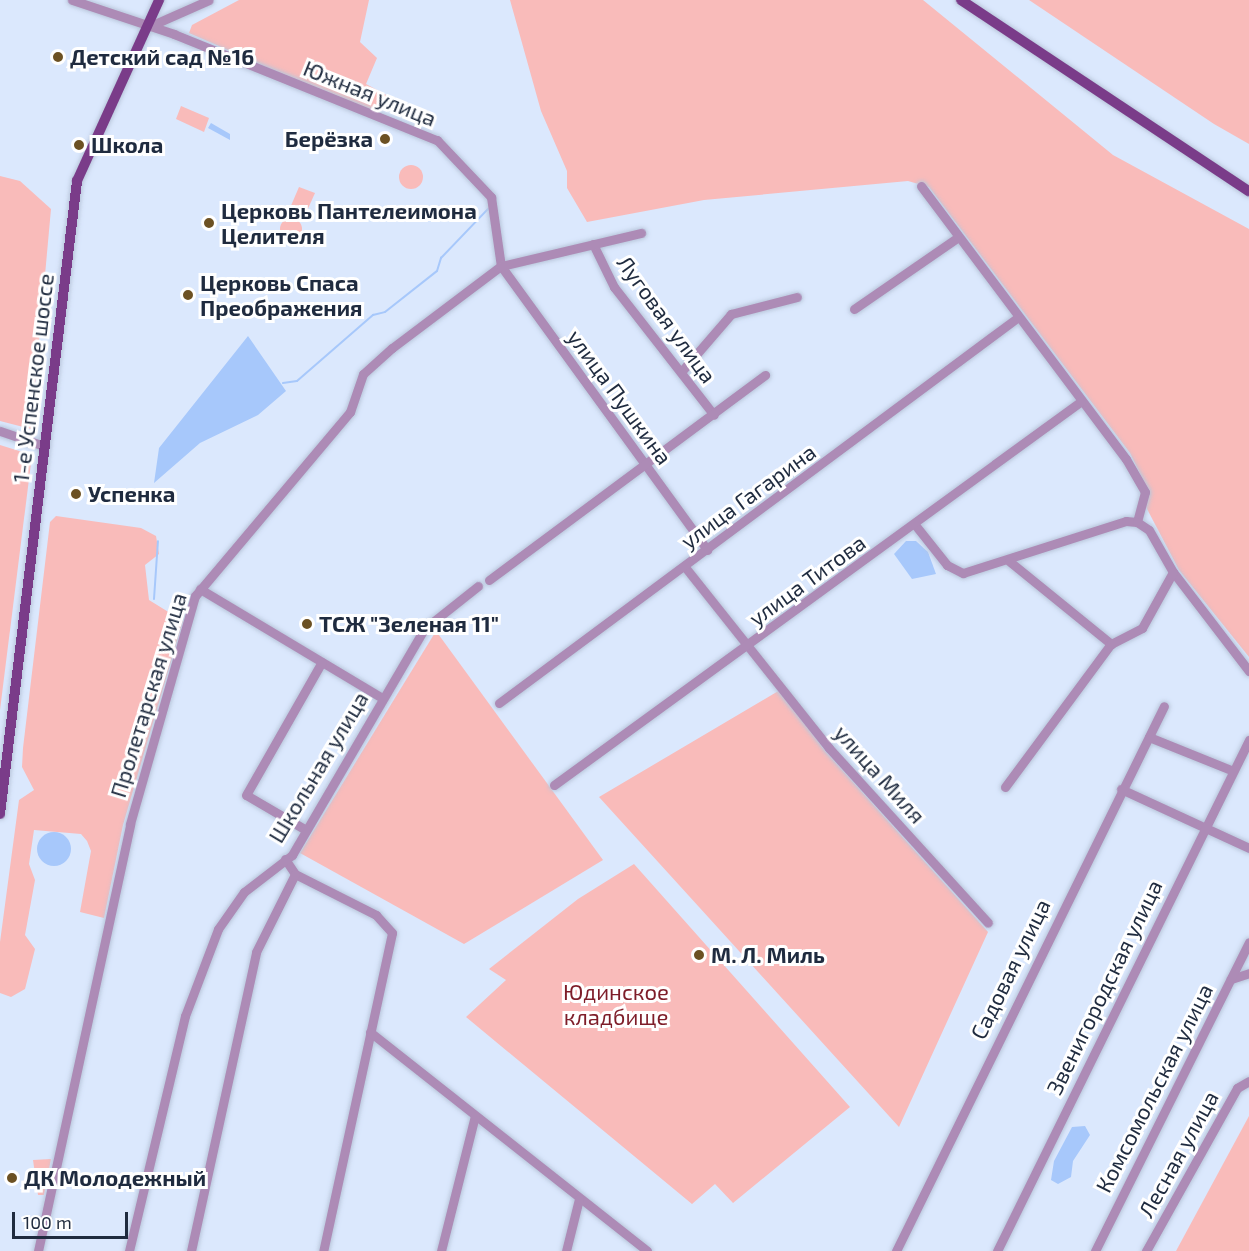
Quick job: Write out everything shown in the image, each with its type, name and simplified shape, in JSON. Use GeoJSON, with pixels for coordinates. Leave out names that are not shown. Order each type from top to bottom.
{"type":"FeatureCollection","features":[{"type":"Feature","properties":{"kind":"main road","name":"1-е Успенское шоссе"},"geometry":{"type":"LineString","coordinates":[[0,814],[76,182],[150,26],[159,0]]}},
{"type":"Feature","properties":{"kind":"main road"},"geometry":{"type":"LineString","coordinates":[[961,0],[1249,190]]}},
{"type":"Feature","properties":{"kind":"street","name":"Южная улица"},"geometry":{"type":"LineString","coordinates":[[72,0],[150,26],[437,140],[491,197],[501,266]]}},
{"type":"Feature","properties":{"kind":"street"},"geometry":{"type":"LineString","coordinates":[[150,26],[209,0]]}},
{"type":"Feature","properties":{"kind":"street"},"geometry":{"type":"LineString","coordinates":[[921,186],[957,238],[1080,402],[1126,459],[1145,492],[1137,522]]}},
{"type":"Feature","properties":{"kind":"street"},"geometry":{"type":"LineString","coordinates":[[501,266],[641,233]]}},
{"type":"Feature","properties":{"kind":"street"},"geometry":{"type":"LineString","coordinates":[[854,309],[957,238]]}},
{"type":"Feature","properties":{"kind":"street","name":"Луговая улица"},"geometry":{"type":"LineString","coordinates":[[593,244],[614,286],[714,416]]}},
{"type":"Feature","properties":{"kind":"street","name":"улица Пушкина"},"geometry":{"type":"LineString","coordinates":[[501,266],[707,550]]}},
{"type":"Feature","properties":{"kind":"street","name":"Пролетарская улица"},"geometry":{"type":"LineString","coordinates":[[39,1251],[130,824],[200,589],[350,412],[368,369],[501,266]]}},
{"type":"Feature","properties":{"kind":"street"},"geometry":{"type":"LineString","coordinates":[[681,372],[730,314],[798,297]]}},
{"type":"Feature","properties":{"kind":"street","name":"улица Гагарина"},"geometry":{"type":"LineString","coordinates":[[499,703],[685,567],[1017,318]]}},
{"type":"Feature","properties":{"kind":"street"},"geometry":{"type":"LineString","coordinates":[[489,580],[714,416],[765,375]]}},
{"type":"Feature","properties":{"kind":"street","name":"улица Титова"},"geometry":{"type":"LineString","coordinates":[[554,785],[916,526],[1080,402]]}},
{"type":"Feature","properties":{"kind":"street"},"geometry":{"type":"LineString","coordinates":[[0,431],[44,446]]}},
{"type":"Feature","properties":{"kind":"street"},"geometry":{"type":"LineString","coordinates":[[916,526],[955,572],[1009,561],[1126,521],[1137,522],[1149,530],[1173,572],[1249,671]]}},
{"type":"Feature","properties":{"kind":"street"},"geometry":{"type":"LineString","coordinates":[[1009,561],[1111,644]]}},
{"type":"Feature","properties":{"kind":"street"},"geometry":{"type":"LineString","coordinates":[[685,567],[746,649]]}},
{"type":"Feature","properties":{"kind":"street"},"geometry":{"type":"LineString","coordinates":[[1005,787],[1111,644],[1142,628],[1173,572]]}},
{"type":"Feature","properties":{"kind":"street","name":"Школьная улица"},"geometry":{"type":"LineString","coordinates":[[129,1251],[160,1107],[207,953],[244,892],[285,859],[306,830],[424,629],[478,586]]}},
{"type":"Feature","properties":{"kind":"street"},"geometry":{"type":"LineString","coordinates":[[200,589],[382,698]]}},
{"type":"Feature","properties":{"kind":"street","name":"улица Миля"},"geometry":{"type":"LineString","coordinates":[[746,649],[773,674],[829,748],[988,923]]}},
{"type":"Feature","properties":{"kind":"street"},"geometry":{"type":"LineString","coordinates":[[306,830],[246,795],[322,662]]}},
{"type":"Feature","properties":{"kind":"street","name":"Садовая улица"},"geometry":{"type":"LineString","coordinates":[[896,1251],[1121,789],[1164,706]]}},
{"type":"Feature","properties":{"kind":"street"},"geometry":{"type":"LineString","coordinates":[[1149,737],[1231,770]]}},
{"type":"Feature","properties":{"kind":"street","name":"Звенигородская улица"},"geometry":{"type":"LineString","coordinates":[[996,1251],[1231,770],[1249,740]]}},
{"type":"Feature","properties":{"kind":"street"},"geometry":{"type":"LineString","coordinates":[[1121,789],[1249,848]]}},
{"type":"Feature","properties":{"kind":"street"},"geometry":{"type":"LineString","coordinates":[[285,859],[294,874],[391,928],[322,1251]]}},
{"type":"Feature","properties":{"kind":"street"},"geometry":{"type":"LineString","coordinates":[[191,1251],[256,952],[294,874]]}},
{"type":"Feature","properties":{"kind":"street","name":"Комсомольская улица"},"geometry":{"type":"LineString","coordinates":[[1095,1251],[1249,942]]}},
{"type":"Feature","properties":{"kind":"street"},"geometry":{"type":"LineString","coordinates":[[1231,979],[1249,974]]}},
{"type":"Feature","properties":{"kind":"street"},"geometry":{"type":"LineString","coordinates":[[370,1032],[647,1251]]}},
{"type":"Feature","properties":{"kind":"street","name":"Лесная улица"},"geometry":{"type":"LineString","coordinates":[[1146,1251],[1237,1088],[1249,1081]]}},
{"type":"Feature","properties":{"kind":"street"},"geometry":{"type":"LineString","coordinates":[[441,1251],[475,1116]]}},
{"type":"Feature","properties":{"kind":"street"},"geometry":{"type":"LineString","coordinates":[[566,1251],[579,1198]]}},
{"type":"Feature","properties":{"kind":"green space"},"geometry":{"type":"Polygon","coordinates":[[[239,0],[369,0],[360,42],[377,58],[366,84],[390,97],[374,114],[189,33],[192,25],[239,0]]]}},
{"type":"Feature","properties":{"kind":"green space"},"geometry":{"type":"Polygon","coordinates":[[[510,0],[923,0],[1113,155],[1249,229],[1249,657],[1179,570],[1146,507],[1149,492],[1130,453],[929,187],[908,181],[704,200],[587,222],[567,188],[567,171],[541,111],[510,0]]]}},
{"type":"Feature","properties":{"kind":"green space"},"geometry":{"type":"Polygon","coordinates":[[[1029,0],[1249,0],[1249,144],[1214,124],[1029,0]]]}},
{"type":"Feature","properties":{"kind":"green space"},"geometry":{"type":"Polygon","coordinates":[[[181,106],[209,118],[204,132],[176,119],[181,106]]]}},
{"type":"Feature","properties":{"kind":"green space"},"geometry":{"type":"Polygon","coordinates":[[[411,165],[416,166],[422,172],[422,182],[416,188],[411,189],[406,188],[400,182],[399,177],[400,172],[406,166],[411,165]]]}},
{"type":"Feature","properties":{"kind":"green space"},"geometry":{"type":"Polygon","coordinates":[[[0,176],[20,181],[51,209],[31,429],[0,421],[0,176]]]}},
{"type":"Feature","properties":{"kind":"green space"},"geometry":{"type":"Polygon","coordinates":[[[299,187],[315,193],[302,222],[287,215],[299,187]]]}},
{"type":"Feature","properties":{"kind":"green space"},"geometry":{"type":"Polygon","coordinates":[[[287,218],[295,218],[302,225],[302,233],[295,240],[287,240],[280,233],[280,225],[287,218]]]}},
{"type":"Feature","properties":{"kind":"green space"},"geometry":{"type":"Polygon","coordinates":[[[0,445],[32,455],[0,710],[0,445]]]}},
{"type":"Feature","properties":{"kind":"green space"},"geometry":{"type":"Polygon","coordinates":[[[56,516],[141,528],[156,536],[159,554],[145,565],[149,600],[183,621],[123,825],[104,918],[80,912],[91,851],[87,841],[81,834],[34,830],[29,864],[35,880],[25,935],[35,949],[25,989],[11,997],[0,993],[0,942],[19,800],[34,790],[22,767],[23,748],[50,522],[56,516]]]}},
{"type":"Feature","properties":{"kind":"green space"},"geometry":{"type":"Polygon","coordinates":[[[436,631],[603,860],[464,944],[300,853],[436,631]]]}},
{"type":"Feature","properties":{"kind":"green space"},"geometry":{"type":"Polygon","coordinates":[[[780,690],[825,751],[988,932],[899,1127],[599,797],[780,690]]]}},
{"type":"Feature","properties":{"kind":"green space","name":"Юдинское кладбище"},"geometry":{"type":"Polygon","coordinates":[[[634,864],[850,1107],[733,1203],[715,1184],[692,1204],[466,1017],[506,980],[489,969],[578,899],[634,864]]]}},
{"type":"Feature","properties":{"kind":"green space"},"geometry":{"type":"Polygon","coordinates":[[[1249,1116],[1249,1251],[1176,1251],[1249,1116]]]}},
{"type":"Feature","properties":{"kind":"green space"},"geometry":{"type":"Polygon","coordinates":[[[51,1159],[44,1195],[38,1195],[33,1160],[51,1159]]]}},
{"type":"Feature","properties":{"kind":"water"},"geometry":{"type":"Polygon","coordinates":[[[211,123],[230,134],[230,140],[208,128],[211,123]]]}},
{"type":"Feature","properties":{"kind":"water"},"geometry":{"type":"Polygon","coordinates":[[[248,336],[286,391],[258,415],[200,443],[154,483],[159,448],[248,336]]]}},
{"type":"Feature","properties":{"kind":"water"},"geometry":{"type":"Polygon","coordinates":[[[906,541],[916,541],[928,552],[936,574],[912,579],[894,554],[906,541]]]}},
{"type":"Feature","properties":{"kind":"water"},"geometry":{"type":"Polygon","coordinates":[[[54,832],[66,837],[71,849],[66,861],[54,866],[42,861],[37,849],[42,837],[54,832]]]}},
{"type":"Feature","properties":{"kind":"water"},"geometry":{"type":"Polygon","coordinates":[[[1085,1126],[1090,1135],[1073,1161],[1071,1177],[1058,1184],[1051,1180],[1054,1161],[1072,1127],[1085,1126]]]}},
{"type":"Feature","properties":{"kind":"waterway"},"geometry":{"type":"LineString","coordinates":[[283,383],[297,381],[373,315],[385,312],[437,271],[441,258],[488,209]]}},
{"type":"Feature","properties":{"kind":"waterway"},"geometry":{"type":"LineString","coordinates":[[154,599],[158,541]]}},
{"type":"Feature","properties":{"kind":"place","name":"Детский сад №16"},"geometry":{"type":"Point","coordinates":[58,57]}},
{"type":"Feature","properties":{"kind":"place","name":"Берёзка"},"geometry":{"type":"Point","coordinates":[385,139]}},
{"type":"Feature","properties":{"kind":"place","name":"Школа"},"geometry":{"type":"Point","coordinates":[79,145]}},
{"type":"Feature","properties":{"kind":"place","name":"Церковь Пантелеимона Целителя"},"geometry":{"type":"Point","coordinates":[209,223]}},
{"type":"Feature","properties":{"kind":"place","name":"Церковь Спаса Преображения"},"geometry":{"type":"Point","coordinates":[188,295]}},
{"type":"Feature","properties":{"kind":"place","name":"Успенка"},"geometry":{"type":"Point","coordinates":[76,494]}},
{"type":"Feature","properties":{"kind":"place","name":"ТСЖ \"Зеленая 11\""},"geometry":{"type":"Point","coordinates":[307,624]}},
{"type":"Feature","properties":{"kind":"place","name":"М. Л. Миль"},"geometry":{"type":"Point","coordinates":[699,955]}},
{"type":"Feature","properties":{"kind":"place","name":"ДК Молодежный"},"geometry":{"type":"Point","coordinates":[12,1178]}}]}
